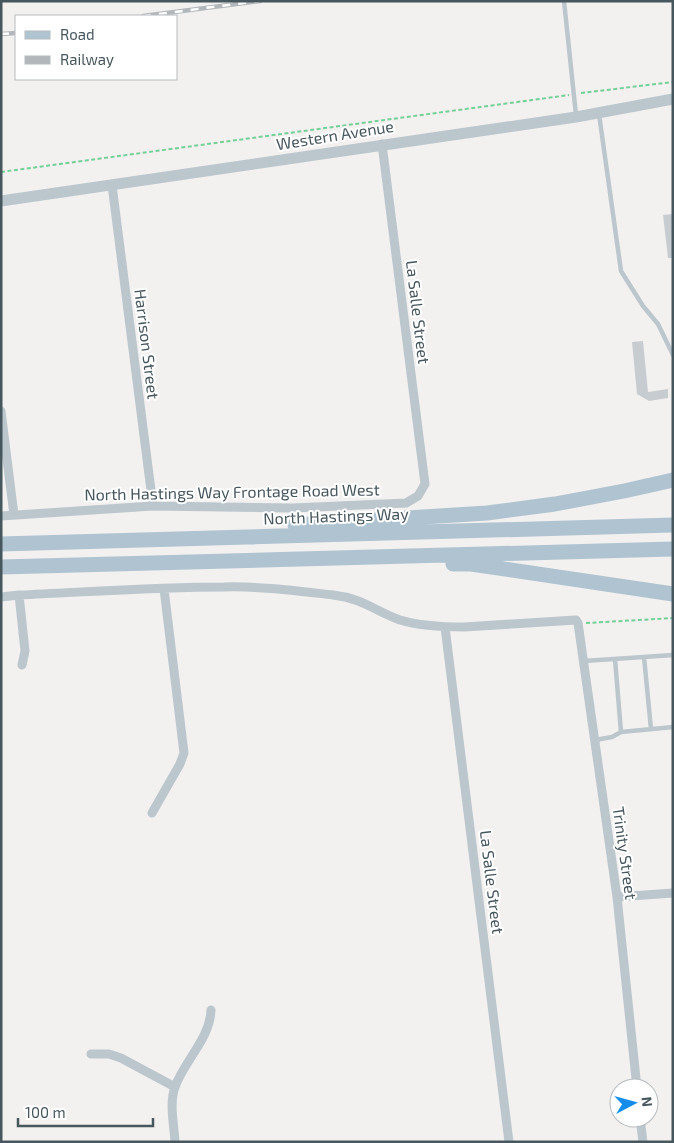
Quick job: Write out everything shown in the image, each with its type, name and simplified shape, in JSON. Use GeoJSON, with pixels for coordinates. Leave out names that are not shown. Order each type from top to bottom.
{"type":"FeatureCollection","features":[{"type":"Feature","properties":{"kind":"main road"},"geometry":{"type":"LineString","coordinates":[[35,543],[487,513],[555,504],[673,480]]}},
{"type":"Feature","properties":{"kind":"main road","name":"North Hastings Way"},"geometry":{"type":"LineString","coordinates":[[1,544],[673,525]]}},
{"type":"Feature","properties":{"kind":"main road"},"geometry":{"type":"LineString","coordinates":[[1,567],[673,550]]}},
{"type":"Feature","properties":{"kind":"main road"},"geometry":{"type":"LineString","coordinates":[[242,560],[471,564],[673,594]]}},
{"type":"Feature","properties":{"kind":"street","name":"Western Avenue"},"geometry":{"type":"LineString","coordinates":[[1,201],[576,116],[673,99]]}},
{"type":"Feature","properties":{"kind":"street","name":"La Salle Street"},"geometry":{"type":"LineString","coordinates":[[382,144],[425,484]]}},
{"type":"Feature","properties":{"kind":"street","name":"Harrison Street"},"geometry":{"type":"LineString","coordinates":[[112,185],[153,506]]}},
{"type":"Feature","properties":{"kind":"street"},"geometry":{"type":"LineString","coordinates":[[1,412],[14,516]]}},
{"type":"Feature","properties":{"kind":"street","name":"North Hastings Way Frontage Road West"},"geometry":{"type":"LineString","coordinates":[[1,516],[153,506],[293,508],[406,502],[418,496],[425,484]]}},
{"type":"Feature","properties":{"kind":"street"},"geometry":{"type":"LineString","coordinates":[[1,597],[247,587],[349,597],[368,604],[397,619],[411,623],[445,627],[574,619],[578,624]]}},
{"type":"Feature","properties":{"kind":"street"},"geometry":{"type":"LineString","coordinates":[[152,813],[180,764],[184,753],[164,589]]}},
{"type":"Feature","properties":{"kind":"street"},"geometry":{"type":"LineString","coordinates":[[19,595],[25,651],[22,665]]}},
{"type":"Feature","properties":{"kind":"street","name":"Trinity Street"},"geometry":{"type":"LineString","coordinates":[[578,624],[617,897],[636,1078]]}},
{"type":"Feature","properties":{"kind":"street","name":"La Salle Street"},"geometry":{"type":"LineString","coordinates":[[445,627],[509,1142]]}},
{"type":"Feature","properties":{"kind":"street"},"geometry":{"type":"LineString","coordinates":[[617,897],[673,893]]}},
{"type":"Feature","properties":{"kind":"street"},"geometry":{"type":"LineString","coordinates":[[175,1142],[172,1101],[175,1087],[206,1031],[209,1024],[210,1010]]}},
{"type":"Feature","properties":{"kind":"street"},"geometry":{"type":"LineString","coordinates":[[90,1054],[109,1054],[121,1058],[175,1087]]}},
{"type":"Feature","properties":{"kind":"street"},"geometry":{"type":"LineString","coordinates":[[641,1128],[643,1142]]}},
{"type":"Feature","properties":{"kind":"lane"},"geometry":{"type":"LineString","coordinates":[[564,1],[576,116]]}},
{"type":"Feature","properties":{"kind":"lane"},"geometry":{"type":"LineString","coordinates":[[599,112],[621,271],[643,306],[658,324],[673,353]]}},
{"type":"Feature","properties":{"kind":"lane"},"geometry":{"type":"LineString","coordinates":[[584,661],[673,655]]}},
{"type":"Feature","properties":{"kind":"lane"},"geometry":{"type":"LineString","coordinates":[[644,657],[651,729]]}},
{"type":"Feature","properties":{"kind":"lane"},"geometry":{"type":"LineString","coordinates":[[615,659],[621,732]]}},
{"type":"Feature","properties":{"kind":"lane"},"geometry":{"type":"LineString","coordinates":[[595,740],[612,737],[621,732],[673,727]]}},
{"type":"Feature","properties":{"kind":"path"},"geometry":{"type":"LineString","coordinates":[[1,172],[673,82]]}},
{"type":"Feature","properties":{"kind":"path"},"geometry":{"type":"LineString","coordinates":[[578,624],[598,621],[673,618]]}},
{"type":"Feature","properties":{"kind":"building"},"geometry":{"type":"Polygon","coordinates":[[[673,214],[673,258],[668,258],[663,215],[673,214]]]}},
{"type":"Feature","properties":{"kind":"building"},"geometry":{"type":"Polygon","coordinates":[[[643,341],[648,392],[668,389],[668,398],[649,401],[637,394],[632,342],[643,341]]]}},
{"type":"Feature","properties":{"kind":"railway"},"geometry":{"type":"LineString","coordinates":[[151,15],[260,1]]}},
{"type":"Feature","properties":{"kind":"railway"},"geometry":{"type":"LineString","coordinates":[[1,34],[15,33]]}}]}
